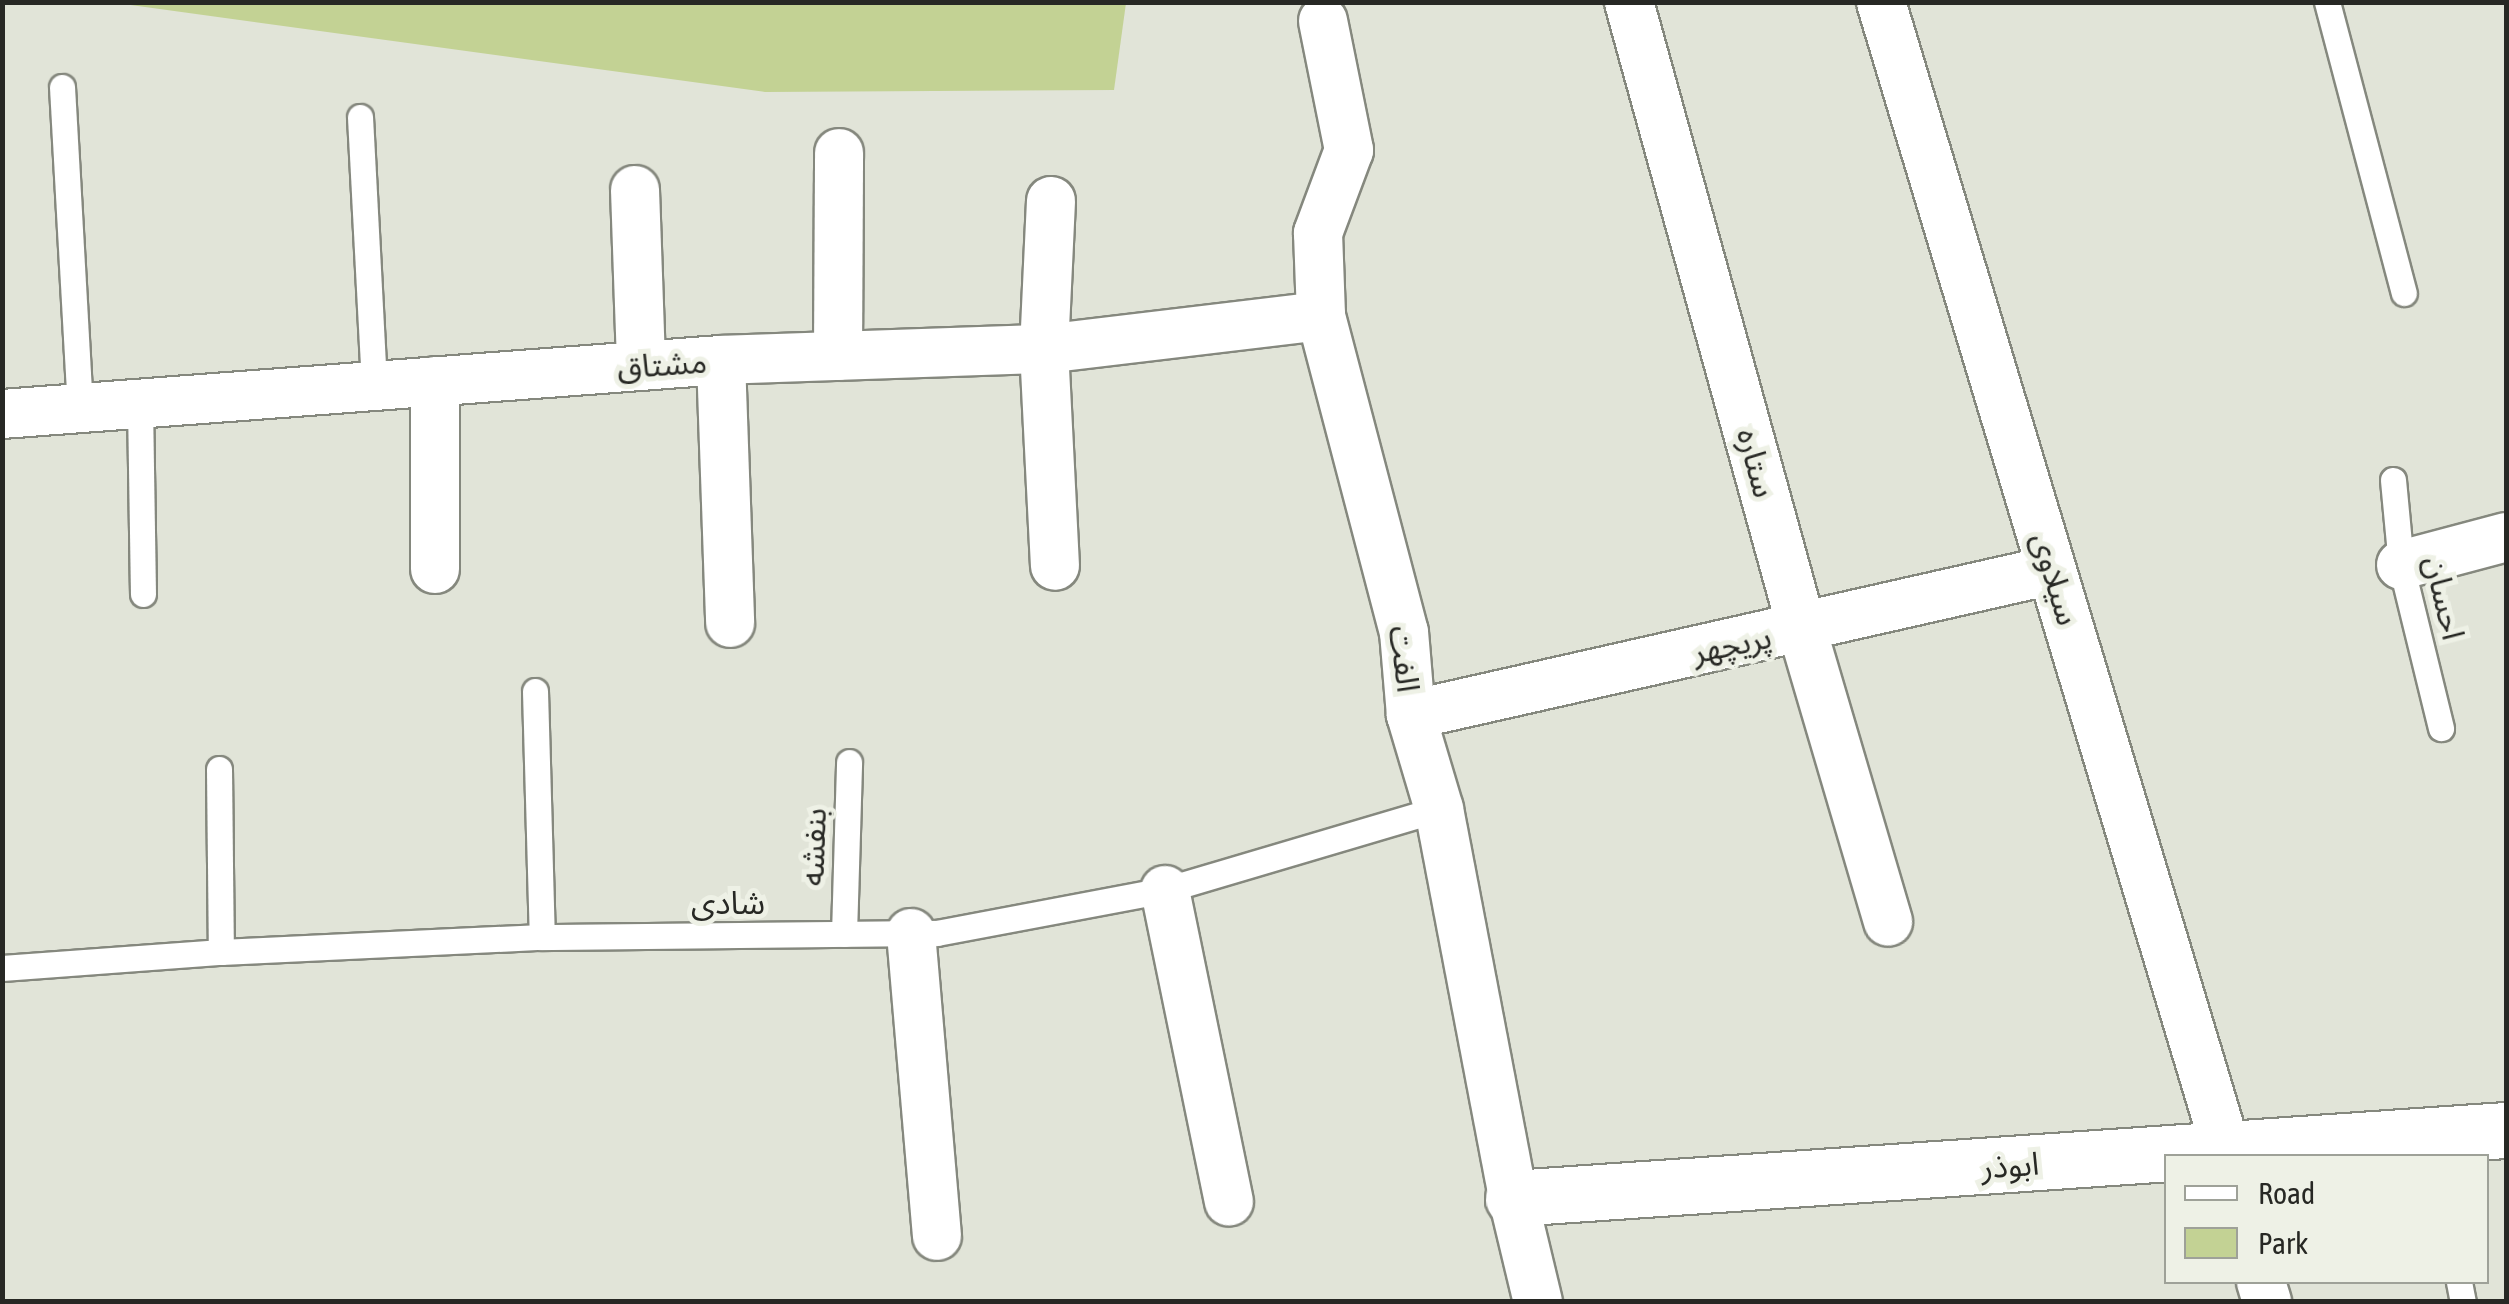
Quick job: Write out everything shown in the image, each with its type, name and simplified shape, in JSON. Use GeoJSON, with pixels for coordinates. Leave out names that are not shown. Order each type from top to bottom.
{"type":"FeatureCollection","features":[{"type":"Feature","properties":{"kind":"street","name":"ستاره"},"geometry":{"type":"LineString","coordinates":[[1629,2],[1802,629],[1888,922]]}},
{"type":"Feature","properties":{"kind":"street","name":"سیلاوی"},"geometry":{"type":"LineString","coordinates":[[1881,2],[2228,1154]]}},
{"type":"Feature","properties":{"kind":"street","name":"الفت"},"geometry":{"type":"LineString","coordinates":[[1323,21],[1349,150],[1318,233],[1321,316],[1404,632],[1412,715],[1439,809],[1512,1198],[1538,1302]]}},
{"type":"Feature","properties":{"kind":"street"},"geometry":{"type":"LineString","coordinates":[[838,356],[840,153]]}},
{"type":"Feature","properties":{"kind":"street"},"geometry":{"type":"LineString","coordinates":[[635,190],[641,366]]}},
{"type":"Feature","properties":{"kind":"street"},"geometry":{"type":"LineString","coordinates":[[1052,201],[1044,349],[1055,566]]}},
{"type":"Feature","properties":{"kind":"street","name":"مشتاق"},"geometry":{"type":"LineString","coordinates":[[2,414],[720,360],[1044,349],[1321,316]]}},
{"type":"Feature","properties":{"kind":"street"},"geometry":{"type":"LineString","coordinates":[[720,360],[730,623]]}},
{"type":"Feature","properties":{"kind":"street"},"geometry":{"type":"LineString","coordinates":[[435,569],[436,382]]}},
{"type":"Feature","properties":{"kind":"street"},"geometry":{"type":"LineString","coordinates":[[2401,565],[2506,537]]}},
{"type":"Feature","properties":{"kind":"street","name":"پریچهر"},"geometry":{"type":"LineString","coordinates":[[1412,715],[2052,570]]}},
{"type":"Feature","properties":{"kind":"street"},"geometry":{"type":"LineString","coordinates":[[1165,890],[1229,1201]]}},
{"type":"Feature","properties":{"kind":"street"},"geometry":{"type":"LineString","coordinates":[[911,933],[937,1236]]}},
{"type":"Feature","properties":{"kind":"street","name":"ابوذر"},"geometry":{"type":"LineString","coordinates":[[2228,1154],[2434,1146],[2506,1130]]}},
{"type":"Feature","properties":{"kind":"street","name":"ابوذر"},"geometry":{"type":"LineString","coordinates":[[1512,1198],[2164,1158]]}},
{"type":"Feature","properties":{"kind":"lane"},"geometry":{"type":"LineString","coordinates":[[2327,2],[2404,293]]}},
{"type":"Feature","properties":{"kind":"lane"},"geometry":{"type":"LineString","coordinates":[[62,87],[80,408]]}},
{"type":"Feature","properties":{"kind":"lane"},"geometry":{"type":"LineString","coordinates":[[360,117],[374,386]]}},
{"type":"Feature","properties":{"kind":"lane"},"geometry":{"type":"LineString","coordinates":[[140,404],[143,594]]}},
{"type":"Feature","properties":{"kind":"lane","name":"احسان"},"geometry":{"type":"LineString","coordinates":[[2393,480],[2401,565],[2441,728]]}},
{"type":"Feature","properties":{"kind":"lane"},"geometry":{"type":"LineString","coordinates":[[535,691],[542,937]]}},
{"type":"Feature","properties":{"kind":"lane","name":"بنفشه"},"geometry":{"type":"LineString","coordinates":[[844,934],[849,762]]}},
{"type":"Feature","properties":{"kind":"lane"},"geometry":{"type":"LineString","coordinates":[[219,769],[221,952]]}},
{"type":"Feature","properties":{"kind":"lane","name":"شادی"},"geometry":{"type":"LineString","coordinates":[[2,968],[221,952],[542,937],[936,933],[1165,890],[1439,809]]}},
{"type":"Feature","properties":{"kind":"green space"},"geometry":{"type":"Polygon","coordinates":[[[116,3],[1126,3],[1114,90],[765,92],[116,3]]]}}]}
